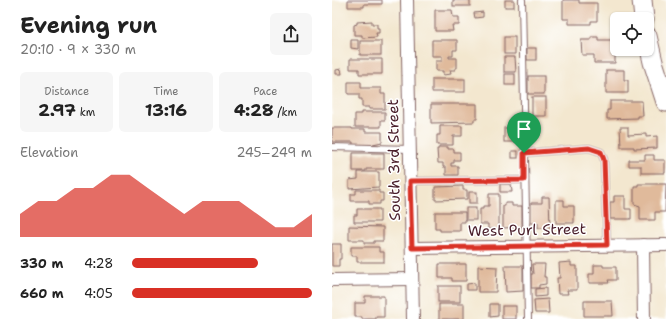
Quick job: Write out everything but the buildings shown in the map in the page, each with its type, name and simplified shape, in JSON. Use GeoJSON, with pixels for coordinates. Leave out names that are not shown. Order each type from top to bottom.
{"type":"FeatureCollection","features":[{"type":"Feature","properties":{"kind":"main road"},"geometry":{"type":"LineString","coordinates":[[642,0],[643,12]]}},
{"type":"Feature","properties":{"kind":"main road"},"geometry":{"type":"LineString","coordinates":[[653,56],[664,93]]}},
{"type":"Feature","properties":{"kind":"street","name":"South 3rd Street"},"geometry":{"type":"LineString","coordinates":[[407,0],[413,319]]}},
{"type":"Feature","properties":{"kind":"street"},"geometry":{"type":"LineString","coordinates":[[643,245],[644,319]]}},
{"type":"Feature","properties":{"kind":"street","name":"West Purl Street"},"geometry":{"type":"LineString","coordinates":[[412,248],[666,245]]}},
{"type":"Feature","properties":{"kind":"street"},"geometry":{"type":"LineString","coordinates":[[332,280],[412,279]]}},
{"type":"Feature","properties":{"kind":"lane"},"geometry":{"type":"LineString","coordinates":[[522,0],[524,180],[528,319]]}},
{"type":"Feature","properties":{"kind":"lane"},"geometry":{"type":"LineString","coordinates":[[332,147],[410,149]]}},
{"type":"Feature","properties":{"kind":"lane"},"geometry":{"type":"LineString","coordinates":[[524,153],[589,148],[601,152],[604,160],[607,245]]}},
{"type":"Feature","properties":{"kind":"lane"},"geometry":{"type":"LineString","coordinates":[[410,181],[524,180]]}},
{"type":"Feature","properties":{"kind":"route"},"geometry":{"type":"LineString","coordinates":[[589,148],[596,149],[601,152],[604,160],[607,245],[412,248],[410,181],[524,180],[524,153],[589,148]]}}]}
